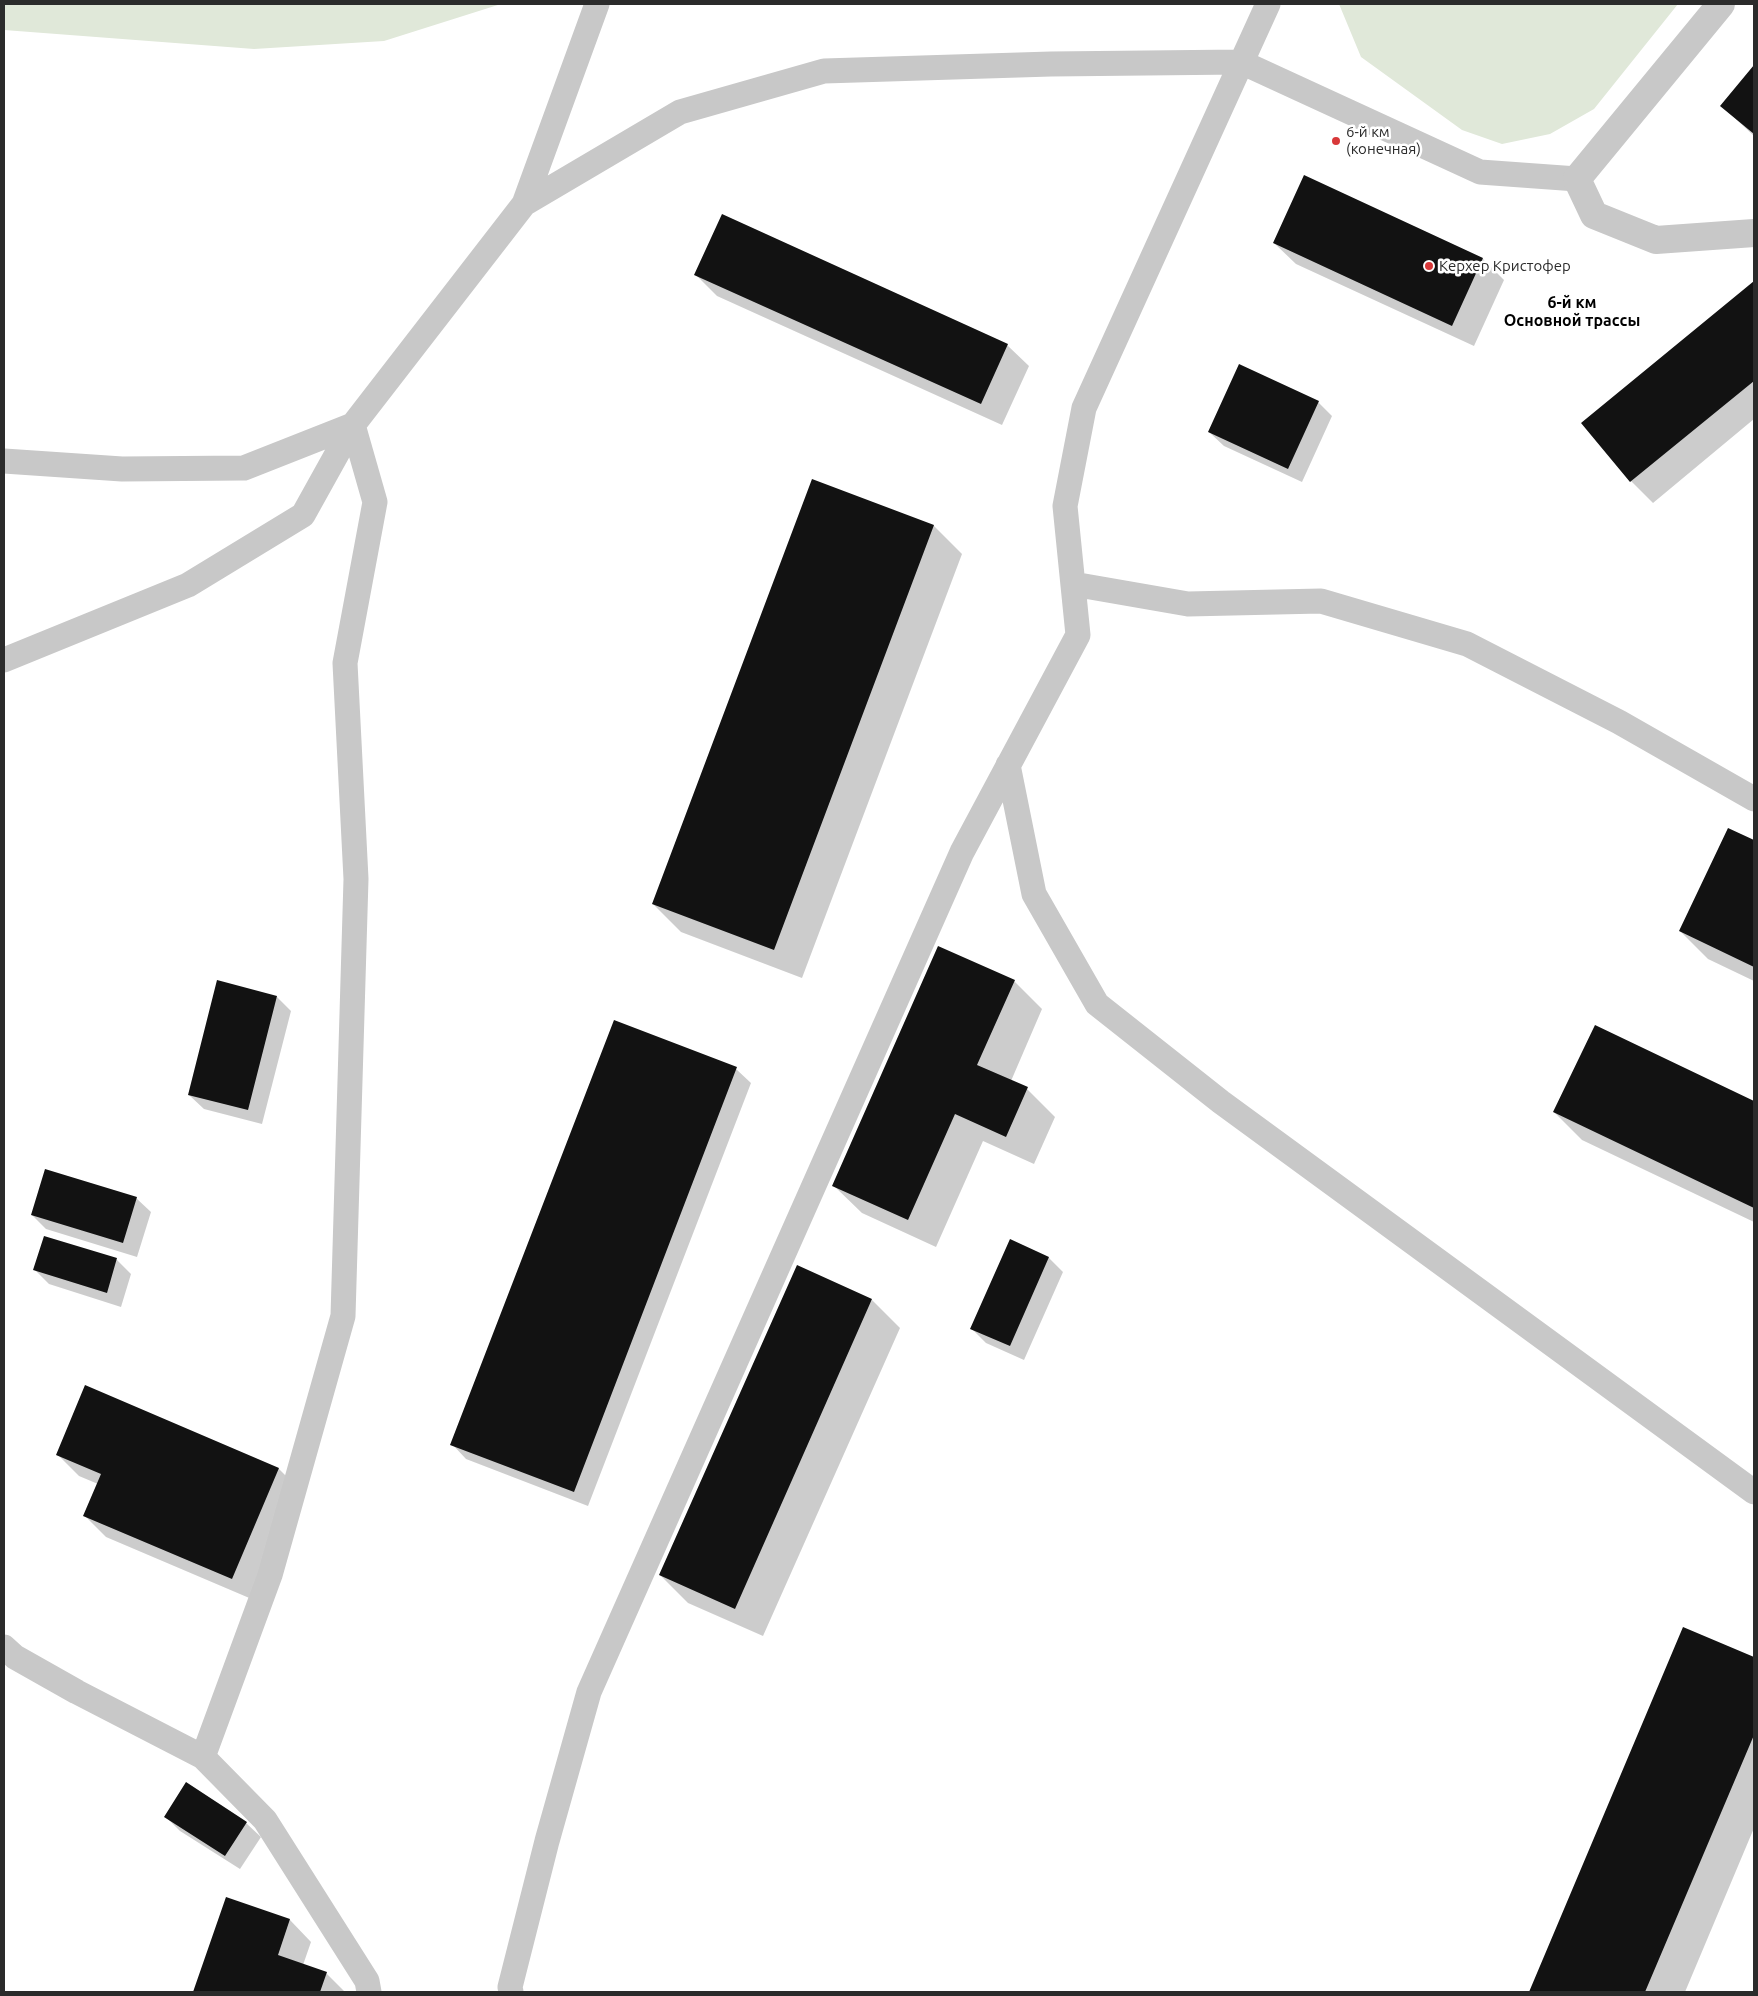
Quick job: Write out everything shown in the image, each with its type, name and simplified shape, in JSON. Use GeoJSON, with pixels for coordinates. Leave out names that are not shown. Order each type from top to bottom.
{"type":"FeatureCollection","features":[{"type":"Feature","properties":{"kind":"street"},"geometry":{"type":"LineString","coordinates":[[1721,4],[1577,179],[1594,215],[1656,240],[1754,233]]}},
{"type":"Feature","properties":{"kind":"lane"},"geometry":{"type":"LineString","coordinates":[[4,660],[188,585],[303,515],[353,425],[524,204],[598,4]]}},
{"type":"Feature","properties":{"kind":"lane"},"geometry":{"type":"LineString","coordinates":[[511,1992],[510,1987],[547,1841],[589,1692],[958,861],[1078,635],[1065,506],[1084,408],[1268,4]]}},
{"type":"Feature","properties":{"kind":"lane"},"geometry":{"type":"LineString","coordinates":[[524,204],[680,112],[824,71],[1051,64],[1241,62],[1480,172],[1577,179]]}},
{"type":"Feature","properties":{"kind":"lane"},"geometry":{"type":"LineString","coordinates":[[4,461],[122,469],[244,468],[353,425]]}},
{"type":"Feature","properties":{"kind":"lane"},"geometry":{"type":"LineString","coordinates":[[203,1757],[270,1575],[343,1316],[356,880],[345,663],[375,502],[353,425]]}},
{"type":"Feature","properties":{"kind":"lane"},"geometry":{"type":"LineString","coordinates":[[1073,584],[1188,604],[1321,601],[1467,644],[1619,722],[1754,799]]}},
{"type":"Feature","properties":{"kind":"lane"},"geometry":{"type":"LineString","coordinates":[[1008,766],[1034,894],[1097,1004],[1221,1102],[1754,1492]]}},
{"type":"Feature","properties":{"kind":"lane"},"geometry":{"type":"LineString","coordinates":[[4,1647],[15,1657],[77,1692],[203,1757],[264,1820],[367,1981],[369,1992]]}},
{"type":"Feature","properties":{"kind":"green space"},"geometry":{"type":"Polygon","coordinates":[[[4,4],[501,4],[384,41],[254,49],[4,30],[4,4]]]}},
{"type":"Feature","properties":{"kind":"green space"},"geometry":{"type":"Polygon","coordinates":[[[1339,4],[1678,4],[1594,109],[1550,134],[1502,144],[1462,130],[1361,57],[1339,4]]]}},
{"type":"Feature","properties":{"kind":"building"},"geometry":{"type":"Polygon","coordinates":[[[1754,65],[1754,134],[1720,106],[1754,65]]]}},
{"type":"Feature","properties":{"kind":"building"},"geometry":{"type":"Polygon","coordinates":[[[1304,175],[1483,258],[1452,326],[1273,243],[1304,175]]]}},
{"type":"Feature","properties":{"kind":"building"},"geometry":{"type":"Polygon","coordinates":[[[722,214],[1008,344],[981,404],[694,275],[722,214]]]}},
{"type":"Feature","properties":{"kind":"building"},"geometry":{"type":"Polygon","coordinates":[[[1754,281],[1754,381],[1630,482],[1581,423],[1754,281]]]}},
{"type":"Feature","properties":{"kind":"building"},"geometry":{"type":"Polygon","coordinates":[[[1239,364],[1319,401],[1288,469],[1208,432],[1239,364]]]}},
{"type":"Feature","properties":{"kind":"building"},"geometry":{"type":"Polygon","coordinates":[[[812,479],[934,525],[774,950],[652,904],[812,479]]]}},
{"type":"Feature","properties":{"kind":"building"},"geometry":{"type":"Polygon","coordinates":[[[1728,828],[1754,840],[1754,967],[1679,931],[1728,828]]]}},
{"type":"Feature","properties":{"kind":"building"},"geometry":{"type":"Polygon","coordinates":[[[938,946],[1015,980],[977,1065],[1028,1087],[1006,1137],[955,1114],[908,1220],[832,1186],[938,946]]]}},
{"type":"Feature","properties":{"kind":"building"},"geometry":{"type":"Polygon","coordinates":[[[217,980],[277,996],[248,1110],[188,1095],[217,980]]]}},
{"type":"Feature","properties":{"kind":"building"},"geometry":{"type":"Polygon","coordinates":[[[614,1020],[737,1067],[574,1492],[450,1445],[614,1020]]]}},
{"type":"Feature","properties":{"kind":"building"},"geometry":{"type":"Polygon","coordinates":[[[1595,1025],[1754,1101],[1754,1208],[1553,1112],[1595,1025]]]}},
{"type":"Feature","properties":{"kind":"building"},"geometry":{"type":"Polygon","coordinates":[[[45,1169],[137,1197],[123,1243],[31,1215],[45,1169]]]}},
{"type":"Feature","properties":{"kind":"building"},"geometry":{"type":"Polygon","coordinates":[[[44,1236],[117,1258],[107,1293],[33,1270],[44,1236]]]}},
{"type":"Feature","properties":{"kind":"building"},"geometry":{"type":"Polygon","coordinates":[[[1010,1239],[1049,1257],[1010,1346],[970,1329],[1010,1239]]]}},
{"type":"Feature","properties":{"kind":"building"},"geometry":{"type":"Polygon","coordinates":[[[797,1265],[872,1299],[735,1609],[659,1575],[797,1265]]]}},
{"type":"Feature","properties":{"kind":"building"},"geometry":{"type":"Polygon","coordinates":[[[85,1385],[279,1468],[232,1579],[83,1516],[101,1474],[56,1455],[85,1385]]]}},
{"type":"Feature","properties":{"kind":"building"},"geometry":{"type":"Polygon","coordinates":[[[1683,1627],[1754,1657],[1754,1735],[1645,1992],[1529,1992],[1683,1627]]]}},
{"type":"Feature","properties":{"kind":"building"},"geometry":{"type":"Polygon","coordinates":[[[186,1782],[247,1822],[225,1856],[164,1817],[186,1782]]]}},
{"type":"Feature","properties":{"kind":"building"},"geometry":{"type":"Polygon","coordinates":[[[226,1897],[290,1919],[278,1955],[327,1972],[320,1992],[193,1992],[226,1897]]]}},
{"type":"Feature","properties":{"kind":"place","name":"6-й км (конечная)"},"geometry":{"type":"Point","coordinates":[1336,141]}},
{"type":"Feature","properties":{"kind":"place","name":"Керхер Кристофер"},"geometry":{"type":"Point","coordinates":[1429,266]}},
{"type":"Feature","properties":{"kind":"district","name":"6-й км Основной трассы"},"geometry":{"type":"Point","coordinates":[1572,312]}}]}
